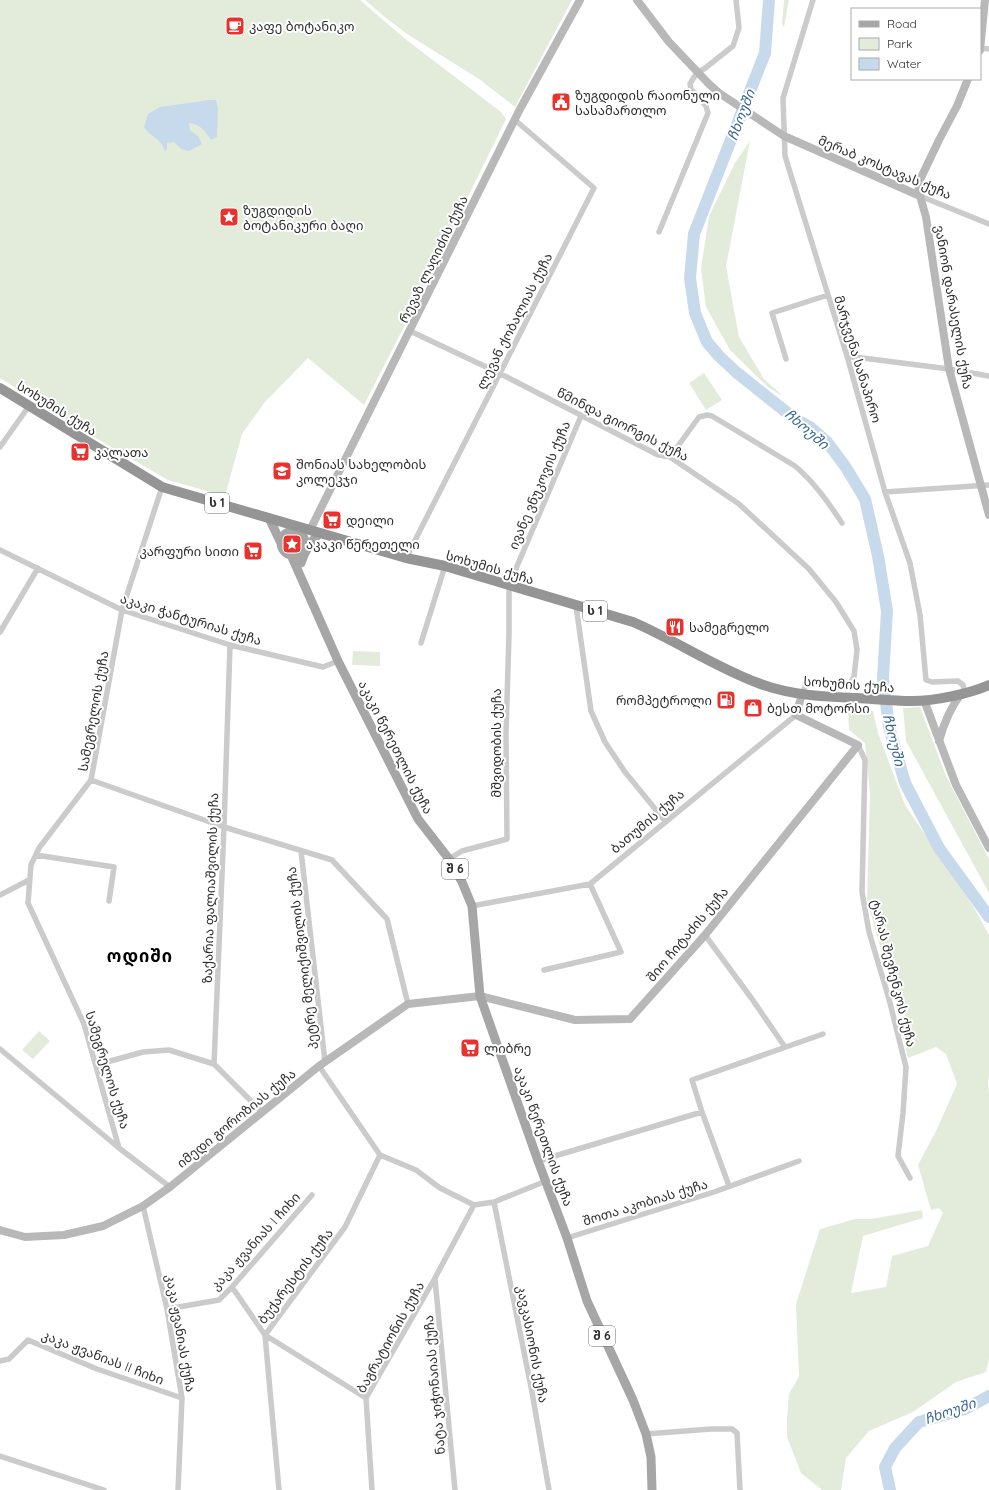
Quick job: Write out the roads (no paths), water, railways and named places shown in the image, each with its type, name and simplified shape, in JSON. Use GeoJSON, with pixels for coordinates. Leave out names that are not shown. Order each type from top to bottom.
{"type":"FeatureCollection","features":[{"type":"Feature","properties":{"kind":"highway","name":"სოხუმის ქუჩა"},"geometry":{"type":"LineString","coordinates":[[0,388],[162,487],[268,518],[292,529],[315,531],[406,558],[445,566],[632,622],[657,632],[727,670],[774,688],[814,696],[913,701],[963,693],[989,685]]}},
{"type":"Feature","properties":{"kind":"main road","name":"შ 6"},"geometry":{"type":"LineString","coordinates":[[268,518],[281,543],[282,549],[291,555],[302,580]]}},
{"type":"Feature","properties":{"kind":"main road"},"geometry":{"type":"LineString","coordinates":[[281,543],[282,538],[292,529],[302,535],[304,547],[296,555],[291,555]]}},
{"type":"Feature","properties":{"kind":"main road","name":"შ 6"},"geometry":{"type":"LineString","coordinates":[[302,580],[301,563],[304,547],[315,531]]}},
{"type":"Feature","properties":{"kind":"main road","name":"შ 6"},"geometry":{"type":"LineString","coordinates":[[301,563],[306,549],[314,538],[315,531]]}},
{"type":"Feature","properties":{"kind":"main road","name":"აკაკი წერეთლის ქუჩა"},"geometry":{"type":"LineString","coordinates":[[302,580],[338,661],[418,819],[449,860],[462,882],[472,906],[480,996],[538,1161],[567,1238],[587,1300],[633,1400],[646,1434],[651,1457],[652,1490]]}},
{"type":"Feature","properties":{"kind":"street","name":"რევაზ ლაღიძის ქუჩა"},"geometry":{"type":"LineString","coordinates":[[315,531],[327,494],[515,120],[580,0]]}},
{"type":"Feature","properties":{"kind":"street"},"geometry":{"type":"LineString","coordinates":[[637,0],[669,42],[697,72]]}},
{"type":"Feature","properties":{"kind":"street"},"geometry":{"type":"LineString","coordinates":[[659,232],[708,113],[706,106],[691,89],[690,84],[697,72],[704,69],[734,46],[739,28],[736,0]]}},
{"type":"Feature","properties":{"kind":"street","name":"მარჯვენა სანაპირო"},"geometry":{"type":"LineString","coordinates":[[813,0],[783,98],[785,156],[847,356],[885,492],[910,563],[920,615],[926,680],[932,682],[958,681],[963,685],[963,693]]}},
{"type":"Feature","properties":{"kind":"street"},"geometry":{"type":"LineString","coordinates":[[983,49],[985,0]]}},
{"type":"Feature","properties":{"kind":"street","name":"მერაბ კოსტავას ქუჩა"},"geometry":{"type":"LineString","coordinates":[[697,72],[719,92],[784,136],[920,196],[989,224]]}},
{"type":"Feature","properties":{"kind":"street"},"geometry":{"type":"LineString","coordinates":[[920,196],[918,184],[968,80]]}},
{"type":"Feature","properties":{"kind":"street","name":"ლევან ქობალიას ქუჩა"},"geometry":{"type":"LineString","coordinates":[[406,558],[594,188],[515,120]]}},
{"type":"Feature","properties":{"kind":"street","name":"ვანიონ დარასელის ქუჩა"},"geometry":{"type":"LineString","coordinates":[[920,196],[926,217],[949,369],[985,485],[989,515]]}},
{"type":"Feature","properties":{"kind":"street"},"geometry":{"type":"LineString","coordinates":[[786,359],[772,314],[828,295]]}},
{"type":"Feature","properties":{"kind":"street","name":"წმინდა გიორგის ქუჩა"},"geometry":{"type":"LineString","coordinates":[[410,330],[499,373],[658,455],[670,457],[739,504],[786,547],[809,569],[836,602],[854,630],[857,650],[854,677],[850,683],[824,685],[807,682],[802,694]]}},
{"type":"Feature","properties":{"kind":"street"},"geometry":{"type":"LineString","coordinates":[[847,356],[949,369],[989,376]]}},
{"type":"Feature","properties":{"kind":"street"},"geometry":{"type":"LineString","coordinates":[[0,447],[29,406]]}},
{"type":"Feature","properties":{"kind":"street"},"geometry":{"type":"LineString","coordinates":[[670,457],[699,417],[707,415],[712,416],[795,466],[805,474],[827,501],[842,523]]}},
{"type":"Feature","properties":{"kind":"street","name":"ივანე ვნუკოვის ქუჩა"},"geometry":{"type":"LineString","coordinates":[[508,585],[580,416]]}},
{"type":"Feature","properties":{"kind":"street"},"geometry":{"type":"LineString","coordinates":[[885,492],[985,485]]}},
{"type":"Feature","properties":{"kind":"street","name":"სამეგრელოს ქუჩა"},"geometry":{"type":"LineString","coordinates":[[120,1148],[84,1024],[28,903],[31,865],[39,848],[91,780],[122,610],[162,487]]}},
{"type":"Feature","properties":{"kind":"street","name":"აკაკი ჭანტურიას ქუჩა"},"geometry":{"type":"LineString","coordinates":[[0,550],[122,610],[230,644],[323,667],[338,661]]}},
{"type":"Feature","properties":{"kind":"street"},"geometry":{"type":"LineString","coordinates":[[421,643],[445,566]]}},
{"type":"Feature","properties":{"kind":"street"},"geometry":{"type":"LineString","coordinates":[[0,632],[38,568]]}},
{"type":"Feature","properties":{"kind":"street","name":"მშვიდობის ქუჩა"},"geometry":{"type":"LineString","coordinates":[[449,860],[462,851],[507,838],[506,734],[509,634],[508,585]]}},
{"type":"Feature","properties":{"kind":"street"},"geometry":{"type":"LineString","coordinates":[[576,606],[591,711],[605,742],[625,772],[665,821]]}},
{"type":"Feature","properties":{"kind":"street","name":"ზაქარია ფალიაშვილის ქუჩა"},"geometry":{"type":"LineString","coordinates":[[214,1064],[230,644]]}},
{"type":"Feature","properties":{"kind":"street"},"geometry":{"type":"LineString","coordinates":[[939,741],[949,712],[963,693]]}},
{"type":"Feature","properties":{"kind":"street"},"geometry":{"type":"LineString","coordinates":[[802,694],[796,715],[858,745]]}},
{"type":"Feature","properties":{"kind":"street"},"geometry":{"type":"LineString","coordinates":[[924,700],[956,785],[989,848]]}},
{"type":"Feature","properties":{"kind":"street","name":"ბათუმის ქუჩა"},"geometry":{"type":"LineString","coordinates":[[472,906],[590,884],[796,715]]}},
{"type":"Feature","properties":{"kind":"street","name":"შიო ჩიტაძის ქუჩა"},"geometry":{"type":"LineString","coordinates":[[480,996],[575,1020],[630,1019],[705,934],[858,745]]}},
{"type":"Feature","properties":{"kind":"street","name":"ტარას შევჩენკოს ქუჩა"},"geometry":{"type":"LineString","coordinates":[[858,745],[865,760],[862,892],[869,932],[889,999],[906,1067],[898,1156],[910,1178]]}},
{"type":"Feature","properties":{"kind":"street"},"geometry":{"type":"LineString","coordinates":[[91,780],[224,826],[332,860],[387,919],[408,1004]]}},
{"type":"Feature","properties":{"kind":"street","name":"პეტრე მელიქიშვილის ქუჩა"},"geometry":{"type":"LineString","coordinates":[[300,851],[322,1064]]}},
{"type":"Feature","properties":{"kind":"street"},"geometry":{"type":"LineString","coordinates":[[36,855],[114,867],[109,901]]}},
{"type":"Feature","properties":{"kind":"street"},"geometry":{"type":"LineString","coordinates":[[0,895],[30,880]]}},
{"type":"Feature","properties":{"kind":"street"},"geometry":{"type":"LineString","coordinates":[[544,970],[621,952],[590,884]]}},
{"type":"Feature","properties":{"kind":"street"},"geometry":{"type":"LineString","coordinates":[[705,934],[785,1047]]}},
{"type":"Feature","properties":{"kind":"street","name":"იმედი გოროზიას ქუჩა"},"geometry":{"type":"LineString","coordinates":[[0,1230],[25,1237],[64,1235],[103,1226],[143,1206],[170,1187],[322,1064],[408,1004],[480,996]]}},
{"type":"Feature","properties":{"kind":"street","name":"შოთა აკობიას ქუჩა"},"geometry":{"type":"LineString","coordinates":[[729,1186],[692,1080],[823,1034]]}},
{"type":"Feature","properties":{"kind":"street"},"geometry":{"type":"LineString","coordinates":[[0,1049],[120,1148],[170,1187]]}},
{"type":"Feature","properties":{"kind":"street"},"geometry":{"type":"LineString","coordinates":[[96,1065],[143,1052],[169,1050],[214,1064],[262,1112]]}},
{"type":"Feature","properties":{"kind":"street"},"geometry":{"type":"LineString","coordinates":[[322,1064],[380,1155],[416,1170],[440,1188],[474,1205],[494,1202],[546,1181]]}},
{"type":"Feature","properties":{"kind":"street"},"geometry":{"type":"LineString","coordinates":[[538,1161],[702,1112]]}},
{"type":"Feature","properties":{"kind":"street","name":"ბუქარესტის ქუჩა"},"geometry":{"type":"LineString","coordinates":[[279,1490],[265,1335],[345,1227],[380,1155]]}},
{"type":"Feature","properties":{"kind":"street","name":"შოთა აკობიას ქუჩა"},"geometry":{"type":"LineString","coordinates":[[567,1238],[714,1192],[799,1161]]}},
{"type":"Feature","properties":{"kind":"street","name":"კაკა ჟვანიას I ჩიხი"},"geometry":{"type":"LineString","coordinates":[[167,1309],[219,1300],[312,1195]]}},
{"type":"Feature","properties":{"kind":"street","name":"კავკასიონის ქუჩა"},"geometry":{"type":"LineString","coordinates":[[494,1202],[532,1392],[548,1490]]}},
{"type":"Feature","properties":{"kind":"street","name":"ბაგრატიონის ქუჩა"},"geometry":{"type":"LineString","coordinates":[[372,1490],[366,1398],[435,1278],[474,1205]]}},
{"type":"Feature","properties":{"kind":"street","name":"კაკა ჟვანიას ქუჩა"},"geometry":{"type":"LineString","coordinates":[[143,1206],[167,1309],[182,1398],[178,1490]]}},
{"type":"Feature","properties":{"kind":"street","name":"ნატა ჯიჭონაიას ქუჩა"},"geometry":{"type":"LineString","coordinates":[[435,1278],[455,1490]]}},
{"type":"Feature","properties":{"kind":"street"},"geometry":{"type":"LineString","coordinates":[[232,1287],[265,1335],[366,1398]]}},
{"type":"Feature","properties":{"kind":"street","name":"კაკა ჟვანიას II ჩიხი"},"geometry":{"type":"LineString","coordinates":[[0,1360],[9,1359],[28,1340],[98,1369],[182,1398]]}},
{"type":"Feature","properties":{"kind":"street"},"geometry":{"type":"LineString","coordinates":[[646,1434],[711,1429],[732,1429],[737,1434],[740,1490]]}},
{"type":"Feature","properties":{"kind":"street"},"geometry":{"type":"LineString","coordinates":[[0,1456],[104,1490]]}},
{"type":"Feature","properties":{"kind":"water"},"geometry":{"type":"Polygon","coordinates":[[[216,100],[218,108],[217,137],[211,140],[202,128],[189,123],[190,130],[198,136],[202,144],[189,151],[181,149],[174,142],[167,143],[167,149],[165,151],[161,143],[144,127],[148,114],[160,107],[216,100]]]}},
{"type":"Feature","properties":{"kind":"waterway","name":"ჩხოუში"},"geometry":{"type":"LineString","coordinates":[[769,0],[765,53],[694,234],[690,278],[695,313],[707,342],[719,356],[736,372],[795,419],[810,427],[827,442],[845,466],[865,499],[878,556],[887,611],[883,678],[889,727],[905,783],[939,848],[989,917]]}},
{"type":"Feature","properties":{"kind":"waterway","name":"ჩხოუში"},"geometry":{"type":"LineString","coordinates":[[890,1490],[885,1467],[895,1448],[919,1422],[965,1409],[989,1396]]}},
{"type":"Feature","properties":{"kind":"place","name":"კაფე ბოტანიკო"},"geometry":{"type":"Point","coordinates":[235,26]}},
{"type":"Feature","properties":{"kind":"place","name":"ზუგდიდის რაიონული სასამართლო"},"geometry":{"type":"Point","coordinates":[561,102]}},
{"type":"Feature","properties":{"kind":"place","name":"ზუგდიდის ბოტანიკური ბაღი"},"geometry":{"type":"Point","coordinates":[229,217]}},
{"type":"Feature","properties":{"kind":"place","name":"კალათა"},"geometry":{"type":"Point","coordinates":[80,452]}},
{"type":"Feature","properties":{"kind":"place","name":"შონიას სახელობის კოლეკჯი"},"geometry":{"type":"Point","coordinates":[282,471]}},
{"type":"Feature","properties":{"kind":"place","name":"დეილი"},"geometry":{"type":"Point","coordinates":[332,520]}},
{"type":"Feature","properties":{"kind":"place","name":"აკაკი წერეთელი"},"geometry":{"type":"Point","coordinates":[292,544]}},
{"type":"Feature","properties":{"kind":"place","name":"კარფური სითი"},"geometry":{"type":"Point","coordinates":[253,551]}},
{"type":"Feature","properties":{"kind":"place","name":"სამეგრელო"},"geometry":{"type":"Point","coordinates":[675,627]}},
{"type":"Feature","properties":{"kind":"place","name":"რომპეტროლი"},"geometry":{"type":"Point","coordinates":[726,700]}},
{"type":"Feature","properties":{"kind":"place","name":"ბესთ მოტორსი"},"geometry":{"type":"Point","coordinates":[753,708]}},
{"type":"Feature","properties":{"kind":"place","name":"ლიბრე"},"geometry":{"type":"Point","coordinates":[470,1048]}},
{"type":"Feature","properties":{"kind":"district","name":"ოდიში"},"geometry":{"type":"Point","coordinates":[140,956]}}]}
